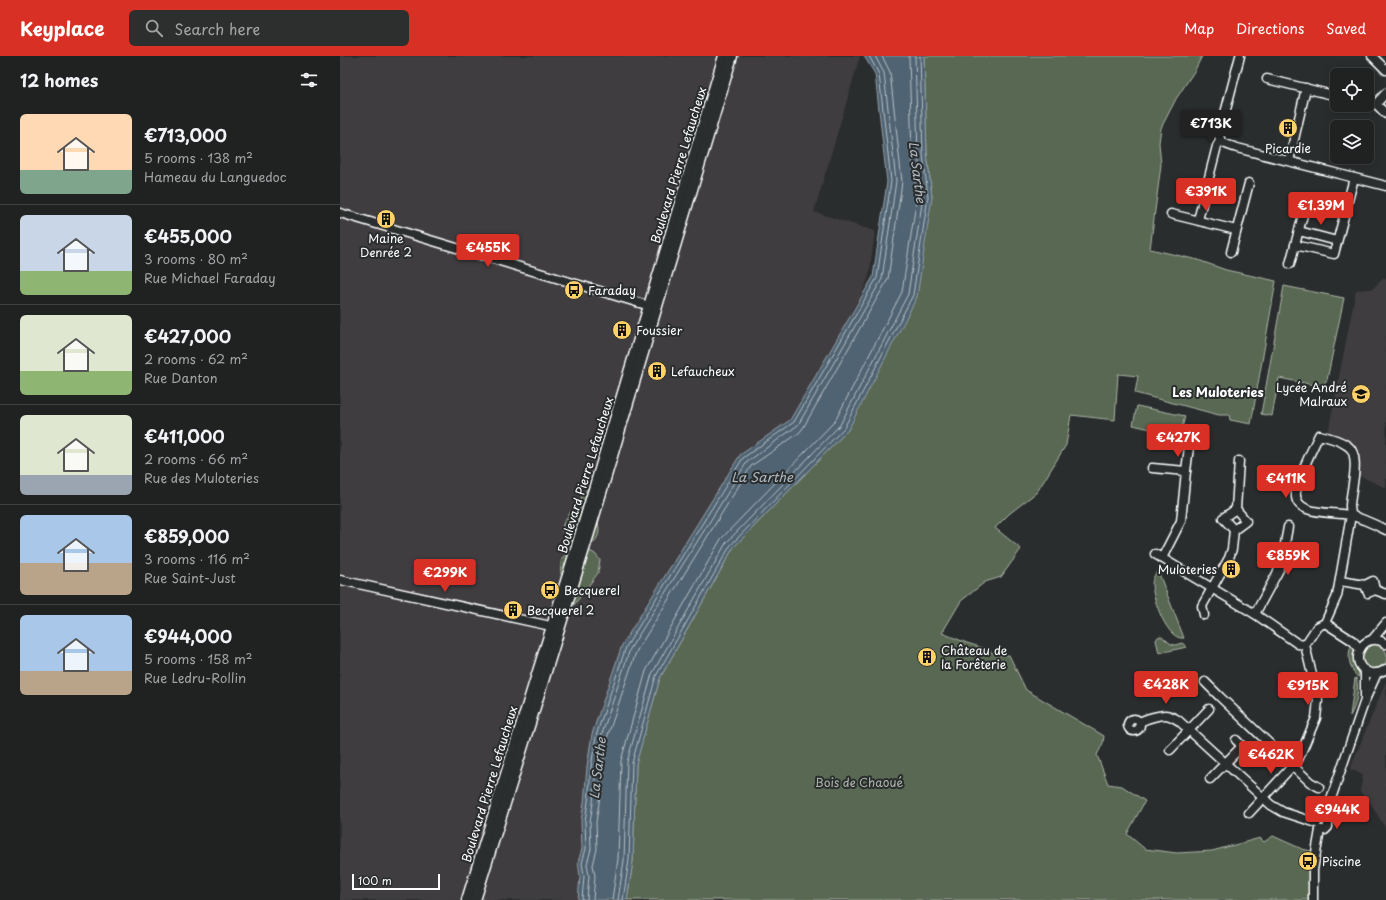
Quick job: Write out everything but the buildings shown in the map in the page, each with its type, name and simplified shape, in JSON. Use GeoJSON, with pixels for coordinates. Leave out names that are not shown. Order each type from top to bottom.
{"type":"FeatureCollection","features":[{"type":"Feature","properties":{"kind":"main road","name":"Boulevard Pierre Lefaucheux"},"geometry":{"type":"LineString","coordinates":[[467,900],[581,548],[724,56]]}},
{"type":"Feature","properties":{"kind":"main road","name":"Boulevard Pierre Lefaucheux"},"geometry":{"type":"LineString","coordinates":[[475,900],[732,56]]}},
{"type":"Feature","properties":{"kind":"street"},"geometry":{"type":"LineString","coordinates":[[1198,220],[1217,146],[1220,141],[1219,136],[1240,56]]}},
{"type":"Feature","properties":{"kind":"street"},"geometry":{"type":"LineString","coordinates":[[1372,56],[1386,70]]}},
{"type":"Feature","properties":{"kind":"street"},"geometry":{"type":"LineString","coordinates":[[1267,79],[1330,94]]}},
{"type":"Feature","properties":{"kind":"street"},"geometry":{"type":"LineString","coordinates":[[1289,161],[1306,88]]}},
{"type":"Feature","properties":{"kind":"street"},"geometry":{"type":"LineString","coordinates":[[1386,94],[1376,104],[1386,113]]}},
{"type":"Feature","properties":{"kind":"street"},"geometry":{"type":"LineString","coordinates":[[1220,141],[1238,148],[1386,186]]}},
{"type":"Feature","properties":{"kind":"street"},"geometry":{"type":"LineString","coordinates":[[1295,245],[1334,254],[1354,178]]}},
{"type":"Feature","properties":{"kind":"street"},"geometry":{"type":"LineString","coordinates":[[1231,252],[1249,183]]}},
{"type":"Feature","properties":{"kind":"street"},"geometry":{"type":"LineString","coordinates":[[1290,264],[1304,211]]}},
{"type":"Feature","properties":{"kind":"street"},"geometry":{"type":"LineString","coordinates":[[340,213],[643,304]]}},
{"type":"Feature","properties":{"kind":"street"},"geometry":{"type":"LineString","coordinates":[[1171,214],[1236,230]]}},
{"type":"Feature","properties":{"kind":"street"},"geometry":{"type":"LineString","coordinates":[[1299,231],[1337,241]]}},
{"type":"Feature","properties":{"kind":"street"},"geometry":{"type":"LineString","coordinates":[[1305,645],[1318,627],[1325,623],[1337,596],[1351,515],[1350,506],[1355,470],[1350,447],[1341,442],[1319,435],[1298,482],[1296,498],[1300,505],[1312,511],[1351,515],[1386,530]]}},
{"type":"Feature","properties":{"kind":"street"},"geometry":{"type":"LineString","coordinates":[[1189,447],[1181,521],[1158,556],[1255,614],[1298,644],[1305,645]]}},
{"type":"Feature","properties":{"kind":"street"},"geometry":{"type":"LineString","coordinates":[[1204,615],[1202,606],[1229,558],[1232,549],[1234,530],[1246,521],[1236,509],[1239,461]]}},
{"type":"Feature","properties":{"kind":"street"},"geometry":{"type":"LineString","coordinates":[[1152,468],[1186,472]]}},
{"type":"Feature","properties":{"kind":"street"},"geometry":{"type":"LineString","coordinates":[[1234,530],[1223,518],[1236,509]]}},
{"type":"Feature","properties":{"kind":"street"},"geometry":{"type":"LineString","coordinates":[[1255,614],[1281,566],[1288,527]]}},
{"type":"Feature","properties":{"kind":"street"},"geometry":{"type":"LineString","coordinates":[[340,580],[546,625]]}},
{"type":"Feature","properties":{"kind":"street"},"geometry":{"type":"LineString","coordinates":[[1340,581],[1365,586],[1368,593],[1375,590],[1386,594]]}},
{"type":"Feature","properties":{"kind":"street"},"geometry":{"type":"LineString","coordinates":[[1325,623],[1353,641],[1360,649]]}},
{"type":"Feature","properties":{"kind":"street"},"geometry":{"type":"LineString","coordinates":[[1386,623],[1372,640],[1364,644],[1360,649],[1358,659],[1360,665],[1369,672],[1377,673],[1386,669]]}},
{"type":"Feature","properties":{"kind":"street"},"geometry":{"type":"LineString","coordinates":[[1372,640],[1380,640],[1386,644]]}},
{"type":"Feature","properties":{"kind":"street"},"geometry":{"type":"LineString","coordinates":[[1249,813],[1298,760],[1316,718],[1318,706],[1314,679],[1305,645]]}},
{"type":"Feature","properties":{"kind":"street"},"geometry":{"type":"LineString","coordinates":[[1365,670],[1365,700]]}},
{"type":"Feature","properties":{"kind":"street"},"geometry":{"type":"LineString","coordinates":[[1313,900],[1313,870],[1320,824],[1365,700],[1377,673]]}},
{"type":"Feature","properties":{"kind":"street"},"geometry":{"type":"LineString","coordinates":[[1205,682],[1310,782],[1319,787]]}},
{"type":"Feature","properties":{"kind":"street"},"geometry":{"type":"LineString","coordinates":[[1170,750],[1208,709]]}},
{"type":"Feature","properties":{"kind":"street"},"geometry":{"type":"LineString","coordinates":[[1140,722],[1144,719],[1164,715],[1171,716],[1178,720],[1277,809],[1320,824]]}},
{"type":"Feature","properties":{"kind":"street"},"geometry":{"type":"LineString","coordinates":[[1210,779],[1242,746]]}},
{"type":"Feature","properties":{"kind":"shaded area"},"geometry":{"type":"Polygon","coordinates":[[[340,56],[860,56],[814,212],[875,231],[869,276],[861,297],[790,421],[740,455],[587,766],[581,821],[582,849],[578,862],[580,876],[578,900],[340,900],[340,56]]]}},
{"type":"Feature","properties":{"kind":"shaded area","name":"Lycée André Malraux"},"geometry":{"type":"Polygon","coordinates":[[[1384,278],[1386,279],[1386,488],[1358,475],[1358,456],[1355,448],[1349,441],[1328,433],[1356,290],[1372,289],[1384,278]]]}},
{"type":"Feature","properties":{"kind":"shaded area"},"geometry":{"type":"Polygon","coordinates":[[[1386,681],[1386,829],[1369,801],[1360,791],[1363,775],[1350,769],[1386,681]]]}},
{"type":"Feature","properties":{"kind":"green space","name":"Bois de Chaoué"},"geometry":{"type":"Polygon","coordinates":[[[924,56],[1202,56],[1195,70],[1176,99],[1161,128],[1159,143],[1161,165],[1150,249],[1198,260],[1226,270],[1276,281],[1251,424],[1230,420],[1229,415],[1219,415],[1135,393],[1138,376],[1118,374],[1115,420],[1071,415],[1066,445],[1037,492],[1009,514],[995,528],[1021,549],[1001,577],[985,582],[961,601],[942,633],[983,648],[997,655],[1009,655],[1026,690],[1104,736],[1103,743],[1097,755],[1108,784],[1122,786],[1145,801],[1127,834],[1145,849],[1177,853],[1212,851],[1260,838],[1264,842],[1273,836],[1302,849],[1316,852],[1313,900],[627,900],[633,861],[636,763],[660,678],[733,548],[848,430],[932,197],[927,154],[924,56]]]}},
{"type":"Feature","properties":{"kind":"green space"},"geometry":{"type":"Polygon","coordinates":[[[1284,286],[1344,298],[1327,380],[1324,387],[1279,378],[1272,416],[1261,414],[1284,286]]]}},
{"type":"Feature","properties":{"kind":"green space"},"geometry":{"type":"Polygon","coordinates":[[[1137,406],[1185,416],[1180,436],[1133,425],[1137,406]]]}},
{"type":"Feature","properties":{"kind":"green space"},"geometry":{"type":"Polygon","coordinates":[[[600,471],[564,590],[561,573],[562,560],[563,557],[577,547],[566,540],[561,529],[565,520],[600,471]]]}},
{"type":"Feature","properties":{"kind":"green space"},"geometry":{"type":"Polygon","coordinates":[[[596,511],[599,528],[598,537],[585,548],[595,554],[600,560],[598,573],[564,616],[596,511]]]}},
{"type":"Feature","properties":{"kind":"green space"},"geometry":{"type":"Polygon","coordinates":[[[1158,571],[1184,638],[1178,637],[1172,633],[1158,609],[1152,581],[1158,571]]]}},
{"type":"Feature","properties":{"kind":"green space"},"geometry":{"type":"Polygon","coordinates":[[[1161,636],[1171,644],[1175,645],[1182,643],[1187,647],[1159,653],[1156,640],[1161,636]]]}},
{"type":"Feature","properties":{"kind":"green space"},"geometry":{"type":"Polygon","coordinates":[[[1374,644],[1383,648],[1387,657],[1383,666],[1374,670],[1365,666],[1361,657],[1365,648],[1374,644]]]}},
{"type":"Feature","properties":{"kind":"green space"},"geometry":{"type":"Polygon","coordinates":[[[1352,645],[1359,672],[1358,677],[1351,667],[1349,657],[1352,645]]]}},
{"type":"Feature","properties":{"kind":"green space"},"geometry":{"type":"Polygon","coordinates":[[[1355,678],[1358,688],[1356,703],[1350,716],[1355,678]]]}},
{"type":"Feature","properties":{"kind":"water","name":"La Sarthe"},"geometry":{"type":"Polygon","coordinates":[[[864,56],[924,56],[927,154],[932,197],[917,297],[848,430],[733,548],[660,678],[636,764],[633,861],[627,900],[578,900],[580,876],[578,862],[582,849],[581,821],[592,734],[622,645],[740,455],[790,420],[873,277],[887,182],[875,74],[864,56]]]}},
{"type":"Feature","properties":{"kind":"place","name":"Picardie"},"geometry":{"type":"Point","coordinates":[1288,128]}},
{"type":"Feature","properties":{"kind":"place","name":"Maine Denrée 2"},"geometry":{"type":"Point","coordinates":[386,219]}},
{"type":"Feature","properties":{"kind":"place","name":"Faraday"},"geometry":{"type":"Point","coordinates":[574,290]}},
{"type":"Feature","properties":{"kind":"place","name":"Foussier"},"geometry":{"type":"Point","coordinates":[622,330]}},
{"type":"Feature","properties":{"kind":"place","name":"Lefaucheux"},"geometry":{"type":"Point","coordinates":[657,371]}},
{"type":"Feature","properties":{"kind":"place","name":"Lycée André Malraux"},"geometry":{"type":"Point","coordinates":[1361,394]}},
{"type":"Feature","properties":{"kind":"place","name":"Muloteries"},"geometry":{"type":"Point","coordinates":[1231,569]}},
{"type":"Feature","properties":{"kind":"place","name":"Becquerel"},"geometry":{"type":"Point","coordinates":[550,590]}},
{"type":"Feature","properties":{"kind":"place","name":"Becquerel 2"},"geometry":{"type":"Point","coordinates":[513,610]}},
{"type":"Feature","properties":{"kind":"place","name":"Château de la Forêterie"},"geometry":{"type":"Point","coordinates":[927,657]}},
{"type":"Feature","properties":{"kind":"place","name":"Piscine"},"geometry":{"type":"Point","coordinates":[1308,861]}},
{"type":"Feature","properties":{"kind":"district","name":"Les Muloteries"},"geometry":{"type":"Point","coordinates":[1218,391]}}]}
